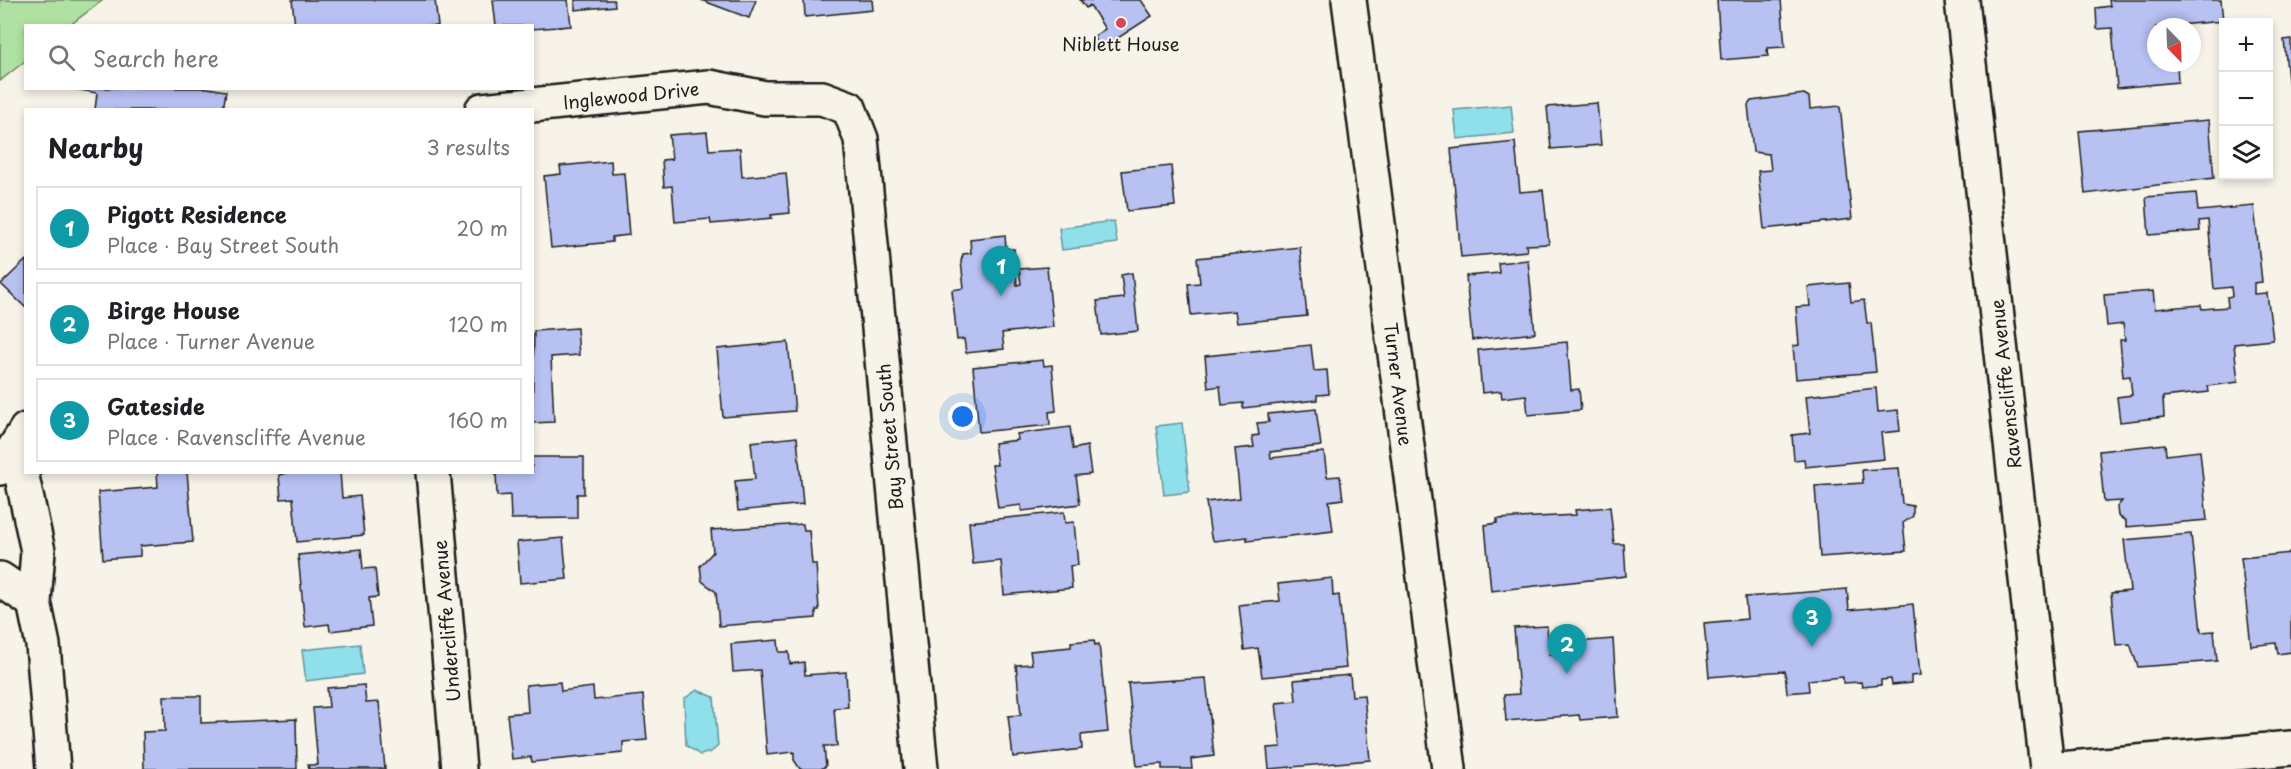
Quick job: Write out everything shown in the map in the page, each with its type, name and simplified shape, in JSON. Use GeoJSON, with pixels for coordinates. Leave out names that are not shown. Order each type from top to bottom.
{"type":"FeatureCollection","features":[{"type":"Feature","properties":{"kind":"street","name":"Turner Avenue"},"geometry":{"type":"LineString","coordinates":[[1349,0],[1449,769]]}},
{"type":"Feature","properties":{"kind":"street","name":"Ravenscliffe Avenue"},"geometry":{"type":"LineString","coordinates":[[1962,0],[2047,769]]}},
{"type":"Feature","properties":{"kind":"street","name":"Inglewood Drive"},"geometry":{"type":"LineString","coordinates":[[502,108],[709,87],[765,98],[822,98],[849,108]]}},
{"type":"Feature","properties":{"kind":"street","name":"Bay Street South"},"geometry":{"type":"LineString","coordinates":[[849,108],[861,139],[921,769]]}},
{"type":"Feature","properties":{"kind":"street"},"geometry":{"type":"LineString","coordinates":[[12,452],[22,477],[38,550],[34,602],[43,645],[53,769]]}},
{"type":"Feature","properties":{"kind":"street","name":"Undercliffe Avenue"},"geometry":{"type":"LineString","coordinates":[[433,474],[459,769]]}},
{"type":"Feature","properties":{"kind":"street"},"geometry":{"type":"LineString","coordinates":[[0,579],[34,602]]}},
{"type":"Feature","properties":{"kind":"street"},"geometry":{"type":"LineString","coordinates":[[2060,769],[2291,748]]}},
{"type":"Feature","properties":{"kind":"green space"},"geometry":{"type":"Polygon","coordinates":[[[0,0],[103,0],[71,24],[24,24],[24,62],[0,81],[0,0]]]}},
{"type":"Feature","properties":{"kind":"water"},"geometry":{"type":"Polygon","coordinates":[[[1511,105],[1514,133],[1457,139],[1454,110],[1511,105]]]}},
{"type":"Feature","properties":{"kind":"water"},"geometry":{"type":"Polygon","coordinates":[[[1114,221],[1117,243],[1062,250],[1059,228],[1114,221]]]}},
{"type":"Feature","properties":{"kind":"water"},"geometry":{"type":"Polygon","coordinates":[[[1182,423],[1190,492],[1164,495],[1156,426],[1182,423]]]}},
{"type":"Feature","properties":{"kind":"water"},"geometry":{"type":"Polygon","coordinates":[[[360,644],[363,674],[306,681],[302,650],[360,644]]]}},
{"type":"Feature","properties":{"kind":"water"},"geometry":{"type":"Polygon","coordinates":[[[697,690],[714,697],[718,746],[711,752],[700,755],[686,745],[684,699],[697,690]]]}},
{"type":"Feature","properties":{"kind":"building"},"geometry":{"type":"Polygon","coordinates":[[[292,0],[435,0],[438,24],[295,24],[292,0]]]}},
{"type":"Feature","properties":{"kind":"building"},"geometry":{"type":"Polygon","coordinates":[[[493,0],[568,0],[571,26],[534,29],[534,24],[496,24],[493,0]]]}},
{"type":"Feature","properties":{"kind":"building"},"geometry":{"type":"Polygon","coordinates":[[[575,0],[614,0],[615,6],[575,10],[575,0]]]}},
{"type":"Feature","properties":{"kind":"building"},"geometry":{"type":"Polygon","coordinates":[[[701,0],[756,0],[749,18],[701,0]]]}},
{"type":"Feature","properties":{"kind":"building"},"geometry":{"type":"Polygon","coordinates":[[[804,0],[872,0],[873,10],[805,17],[804,0]]]}},
{"type":"Feature","properties":{"kind":"building","name":"Niblett House"},"geometry":{"type":"Polygon","coordinates":[[[1080,0],[1141,0],[1152,16],[1101,49],[1093,37],[1105,29],[1090,5],[1086,8],[1080,0]]]}},
{"type":"Feature","properties":{"kind":"building"},"geometry":{"type":"Polygon","coordinates":[[[1717,0],[1781,0],[1785,47],[1767,48],[1768,56],[1721,60],[1717,0]]]}},
{"type":"Feature","properties":{"kind":"building"},"geometry":{"type":"Polygon","coordinates":[[[2109,0],[2221,0],[2223,18],[2219,18],[2219,21],[2201,23],[2201,18],[2147,18],[2147,72],[2177,72],[2178,82],[2117,88],[2112,28],[2097,29],[2096,8],[2110,6],[2109,0]]]}},
{"type":"Feature","properties":{"kind":"building"},"geometry":{"type":"Polygon","coordinates":[[[2291,39],[2291,89],[2289,90],[2284,40],[2291,39]]]}},
{"type":"Feature","properties":{"kind":"building"},"geometry":{"type":"Polygon","coordinates":[[[80,90],[226,91],[223,108],[95,108],[97,93],[80,90]]]}},
{"type":"Feature","properties":{"kind":"building"},"geometry":{"type":"Polygon","coordinates":[[[1804,94],[1809,97],[1810,109],[1840,106],[1852,219],[1764,229],[1758,171],[1771,170],[1769,154],[1753,152],[1748,105],[1751,101],[1804,94]]]}},
{"type":"Feature","properties":{"kind":"building"},"geometry":{"type":"Polygon","coordinates":[[[1597,103],[1601,145],[1551,149],[1547,107],[1597,103]]]}},
{"type":"Feature","properties":{"kind":"building"},"geometry":{"type":"Polygon","coordinates":[[[2209,120],[2214,178],[2085,194],[2079,131],[2209,120]]]}},
{"type":"Feature","properties":{"kind":"building"},"geometry":{"type":"Polygon","coordinates":[[[707,132],[709,150],[740,148],[742,177],[786,173],[790,213],[771,215],[772,218],[711,224],[710,219],[675,222],[672,186],[664,187],[662,160],[672,159],[669,135],[707,132]]]}},
{"type":"Feature","properties":{"kind":"building"},"geometry":{"type":"Polygon","coordinates":[[[1515,142],[1520,192],[1543,190],[1549,244],[1526,245],[1527,251],[1461,257],[1451,149],[1515,142]]]}},
{"type":"Feature","properties":{"kind":"building"},"geometry":{"type":"Polygon","coordinates":[[[611,161],[612,174],[624,173],[629,235],[612,237],[612,242],[551,248],[544,176],[561,174],[560,166],[611,161]]]}},
{"type":"Feature","properties":{"kind":"building"},"geometry":{"type":"Polygon","coordinates":[[[1171,166],[1175,206],[1127,211],[1122,171],[1171,166]]]}},
{"type":"Feature","properties":{"kind":"building"},"geometry":{"type":"Polygon","coordinates":[[[2196,193],[2198,211],[2254,206],[2262,282],[2254,283],[2254,294],[2267,293],[2273,340],[2234,344],[2238,382],[2208,386],[2209,392],[2163,397],[2164,417],[2120,422],[2117,397],[2132,395],[2130,376],[2123,377],[2120,340],[2125,340],[2123,324],[2107,326],[2104,295],[2153,291],[2155,309],[2201,305],[2202,309],[2228,307],[2227,297],[2232,296],[2231,287],[2214,289],[2208,220],[2199,221],[2200,231],[2149,235],[2146,197],[2196,193]]]}},
{"type":"Feature","properties":{"kind":"building"},"geometry":{"type":"Polygon","coordinates":[[[1005,235],[1006,249],[1014,249],[1017,285],[1021,284],[1019,269],[1047,267],[1053,327],[1002,333],[1004,349],[966,353],[964,339],[957,340],[952,290],[964,288],[961,261],[963,254],[971,253],[970,239],[1005,235]]]}},
{"type":"Feature","properties":{"kind":"building"},"geometry":{"type":"Polygon","coordinates":[[[1300,247],[1307,316],[1237,323],[1235,311],[1191,315],[1188,284],[1200,283],[1197,258],[1300,247]]]}},
{"type":"Feature","properties":{"kind":"building"},"geometry":{"type":"Polygon","coordinates":[[[1528,260],[1535,333],[1472,340],[1466,276],[1499,273],[1498,263],[1528,260]]]}},
{"type":"Feature","properties":{"kind":"building"},"geometry":{"type":"Polygon","coordinates":[[[24,262],[24,306],[1,284],[24,262]]]}},
{"type":"Feature","properties":{"kind":"building"},"geometry":{"type":"Polygon","coordinates":[[[1132,273],[1138,331],[1101,335],[1097,301],[1124,298],[1121,275],[1132,273]]]}},
{"type":"Feature","properties":{"kind":"building"},"geometry":{"type":"Polygon","coordinates":[[[1849,283],[1851,302],[1864,300],[1867,323],[1871,323],[1876,372],[1796,379],[1793,346],[1799,345],[1796,307],[1810,306],[1808,287],[1849,283]]]}},
{"type":"Feature","properties":{"kind":"building"},"geometry":{"type":"Polygon","coordinates":[[[577,328],[579,355],[551,357],[554,422],[534,423],[534,331],[577,328]]]}},
{"type":"Feature","properties":{"kind":"building"},"geometry":{"type":"Polygon","coordinates":[[[788,342],[795,411],[723,417],[717,349],[788,342]]]}},
{"type":"Feature","properties":{"kind":"building"},"geometry":{"type":"Polygon","coordinates":[[[1567,342],[1571,390],[1579,389],[1581,410],[1528,415],[1526,395],[1502,398],[1501,391],[1482,393],[1478,350],[1567,342]]]}},
{"type":"Feature","properties":{"kind":"building"},"geometry":{"type":"Polygon","coordinates":[[[1311,345],[1314,371],[1327,370],[1329,394],[1317,395],[1317,400],[1243,408],[1243,403],[1222,405],[1220,386],[1208,388],[1205,356],[1311,345]]]}},
{"type":"Feature","properties":{"kind":"building"},"geometry":{"type":"Polygon","coordinates":[[[1043,360],[1044,366],[1052,365],[1056,411],[1049,412],[1050,425],[979,432],[973,367],[1043,360]]]}},
{"type":"Feature","properties":{"kind":"building"},"geometry":{"type":"Polygon","coordinates":[[[1876,388],[1878,412],[1898,410],[1900,431],[1881,433],[1884,459],[1805,467],[1804,459],[1794,460],[1792,435],[1810,433],[1806,396],[1876,388]]]}},
{"type":"Feature","properties":{"kind":"building"},"geometry":{"type":"Polygon","coordinates":[[[1316,409],[1321,446],[1270,452],[1271,458],[1324,452],[1327,477],[1340,476],[1343,499],[1329,501],[1333,531],[1247,541],[1247,537],[1214,541],[1211,537],[1206,502],[1240,498],[1235,449],[1254,447],[1252,436],[1259,435],[1257,423],[1269,422],[1268,414],[1316,409]]]}},
{"type":"Feature","properties":{"kind":"building"},"geometry":{"type":"Polygon","coordinates":[[[1070,427],[1073,449],[1087,446],[1091,474],[1076,476],[1080,504],[1022,511],[1021,505],[998,508],[992,465],[997,465],[994,443],[1018,440],[1017,434],[1070,427]]]}},
{"type":"Feature","properties":{"kind":"building"},"geometry":{"type":"Polygon","coordinates":[[[797,437],[803,504],[738,511],[735,481],[755,479],[751,442],[797,437]]]}},
{"type":"Feature","properties":{"kind":"building"},"geometry":{"type":"Polygon","coordinates":[[[2165,444],[2166,455],[2200,451],[2207,520],[2126,527],[2126,521],[2118,516],[2117,507],[2122,501],[2104,502],[2099,451],[2165,444]]]}},
{"type":"Feature","properties":{"kind":"building"},"geometry":{"type":"Polygon","coordinates":[[[534,457],[584,457],[584,494],[577,494],[577,518],[511,519],[510,495],[497,496],[496,474],[534,474],[534,457]]]}},
{"type":"Feature","properties":{"kind":"building"},"geometry":{"type":"Polygon","coordinates":[[[1899,468],[1902,504],[1913,506],[1913,516],[1903,523],[1906,551],[1820,557],[1815,486],[1863,483],[1862,470],[1899,468]]]}},
{"type":"Feature","properties":{"kind":"building"},"geometry":{"type":"Polygon","coordinates":[[[157,474],[187,474],[193,542],[140,546],[140,556],[103,559],[98,492],[158,487],[157,474]]]}},
{"type":"Feature","properties":{"kind":"building"},"geometry":{"type":"Polygon","coordinates":[[[340,474],[342,498],[360,496],[364,535],[297,542],[293,498],[281,499],[279,475],[340,474]]]}},
{"type":"Feature","properties":{"kind":"building"},"geometry":{"type":"Polygon","coordinates":[[[1610,507],[1614,544],[1624,544],[1626,576],[1491,591],[1485,525],[1497,523],[1497,519],[1576,515],[1575,510],[1610,507]]]}},
{"type":"Feature","properties":{"kind":"building"},"geometry":{"type":"Polygon","coordinates":[[[1064,512],[1065,523],[1074,522],[1078,565],[1070,566],[1072,588],[1004,595],[1001,561],[973,564],[969,522],[1064,512]]]}},
{"type":"Feature","properties":{"kind":"building"},"geometry":{"type":"Polygon","coordinates":[[[803,524],[804,530],[809,530],[812,564],[816,564],[819,610],[816,610],[816,618],[719,626],[716,592],[702,581],[700,566],[713,552],[711,530],[803,524]]]}},
{"type":"Feature","properties":{"kind":"building"},"geometry":{"type":"Polygon","coordinates":[[[2191,534],[2201,632],[2214,631],[2217,661],[2138,667],[2130,644],[2116,645],[2111,593],[2130,591],[2124,540],[2191,534]]]}},
{"type":"Feature","properties":{"kind":"building"},"geometry":{"type":"Polygon","coordinates":[[[563,538],[567,579],[520,583],[517,542],[563,538]]]}},
{"type":"Feature","properties":{"kind":"building"},"geometry":{"type":"Polygon","coordinates":[[[361,549],[363,569],[375,568],[378,597],[369,598],[372,626],[330,631],[329,624],[305,627],[298,555],[361,549]]]}},
{"type":"Feature","properties":{"kind":"building"},"geometry":{"type":"Polygon","coordinates":[[[2291,553],[2291,652],[2278,654],[2276,643],[2251,646],[2241,558],[2291,553]]]}},
{"type":"Feature","properties":{"kind":"building"},"geometry":{"type":"Polygon","coordinates":[[[1332,578],[1333,596],[1339,595],[1346,668],[1262,677],[1258,648],[1244,650],[1239,605],[1280,601],[1278,584],[1332,578]]]}},
{"type":"Feature","properties":{"kind":"building"},"geometry":{"type":"Polygon","coordinates":[[[1847,589],[1849,610],[1913,604],[1920,675],[1911,676],[1911,683],[1892,685],[1891,679],[1881,680],[1881,685],[1862,687],[1861,682],[1843,683],[1843,677],[1808,680],[1809,691],[1787,693],[1785,671],[1709,677],[1704,623],[1747,619],[1745,597],[1847,589]]]}},
{"type":"Feature","properties":{"kind":"building"},"geometry":{"type":"Polygon","coordinates":[[[1547,626],[1549,655],[1564,654],[1563,643],[1613,639],[1618,717],[1580,720],[1579,715],[1506,721],[1504,695],[1519,694],[1514,628],[1547,626]]]}},
{"type":"Feature","properties":{"kind":"building"},"geometry":{"type":"Polygon","coordinates":[[[778,640],[779,652],[789,652],[790,664],[804,662],[805,675],[846,672],[848,707],[834,708],[837,746],[824,746],[826,766],[821,769],[800,769],[794,760],[794,752],[767,755],[760,670],[733,672],[731,644],[778,640]]]}},
{"type":"Feature","properties":{"kind":"building"},"geometry":{"type":"Polygon","coordinates":[[[1094,640],[1095,645],[1099,644],[1108,732],[1081,735],[1082,749],[1013,757],[1008,716],[1021,715],[1016,665],[1032,664],[1030,651],[1071,647],[1071,642],[1094,640]]]}},
{"type":"Feature","properties":{"kind":"building"},"geometry":{"type":"Polygon","coordinates":[[[1350,675],[1352,696],[1364,695],[1370,760],[1269,769],[1267,748],[1281,747],[1276,703],[1296,701],[1294,680],[1350,675]]]}},
{"type":"Feature","properties":{"kind":"building"},"geometry":{"type":"Polygon","coordinates":[[[1206,678],[1214,756],[1191,759],[1192,769],[1162,769],[1162,764],[1137,766],[1128,683],[1206,678]]]}},
{"type":"Feature","properties":{"kind":"building"},"geometry":{"type":"Polygon","coordinates":[[[560,682],[561,691],[593,687],[594,700],[643,695],[647,740],[623,742],[623,753],[532,762],[531,757],[512,759],[507,714],[528,712],[526,685],[560,682]]]}},
{"type":"Feature","properties":{"kind":"building"},"geometry":{"type":"Polygon","coordinates":[[[364,685],[366,703],[379,702],[385,769],[309,769],[308,765],[318,765],[313,708],[329,707],[327,688],[364,685]]]}},
{"type":"Feature","properties":{"kind":"building"},"geometry":{"type":"Polygon","coordinates":[[[164,696],[201,696],[201,723],[296,719],[297,769],[144,769],[143,732],[165,731],[164,696]]]}},
{"type":"Feature","properties":{"kind":"place","name":"Niblett House"},"geometry":{"type":"Point","coordinates":[1121,23]}},
{"type":"Feature","properties":{"kind":"place","name":"Pigott Residence"},"geometry":{"type":"Point","coordinates":[1001,296]}},
{"type":"Feature","properties":{"kind":"place","name":"Gateside"},"geometry":{"type":"Point","coordinates":[1812,647]}},
{"type":"Feature","properties":{"kind":"place","name":"Birge House"},"geometry":{"type":"Point","coordinates":[1567,674]}}]}
